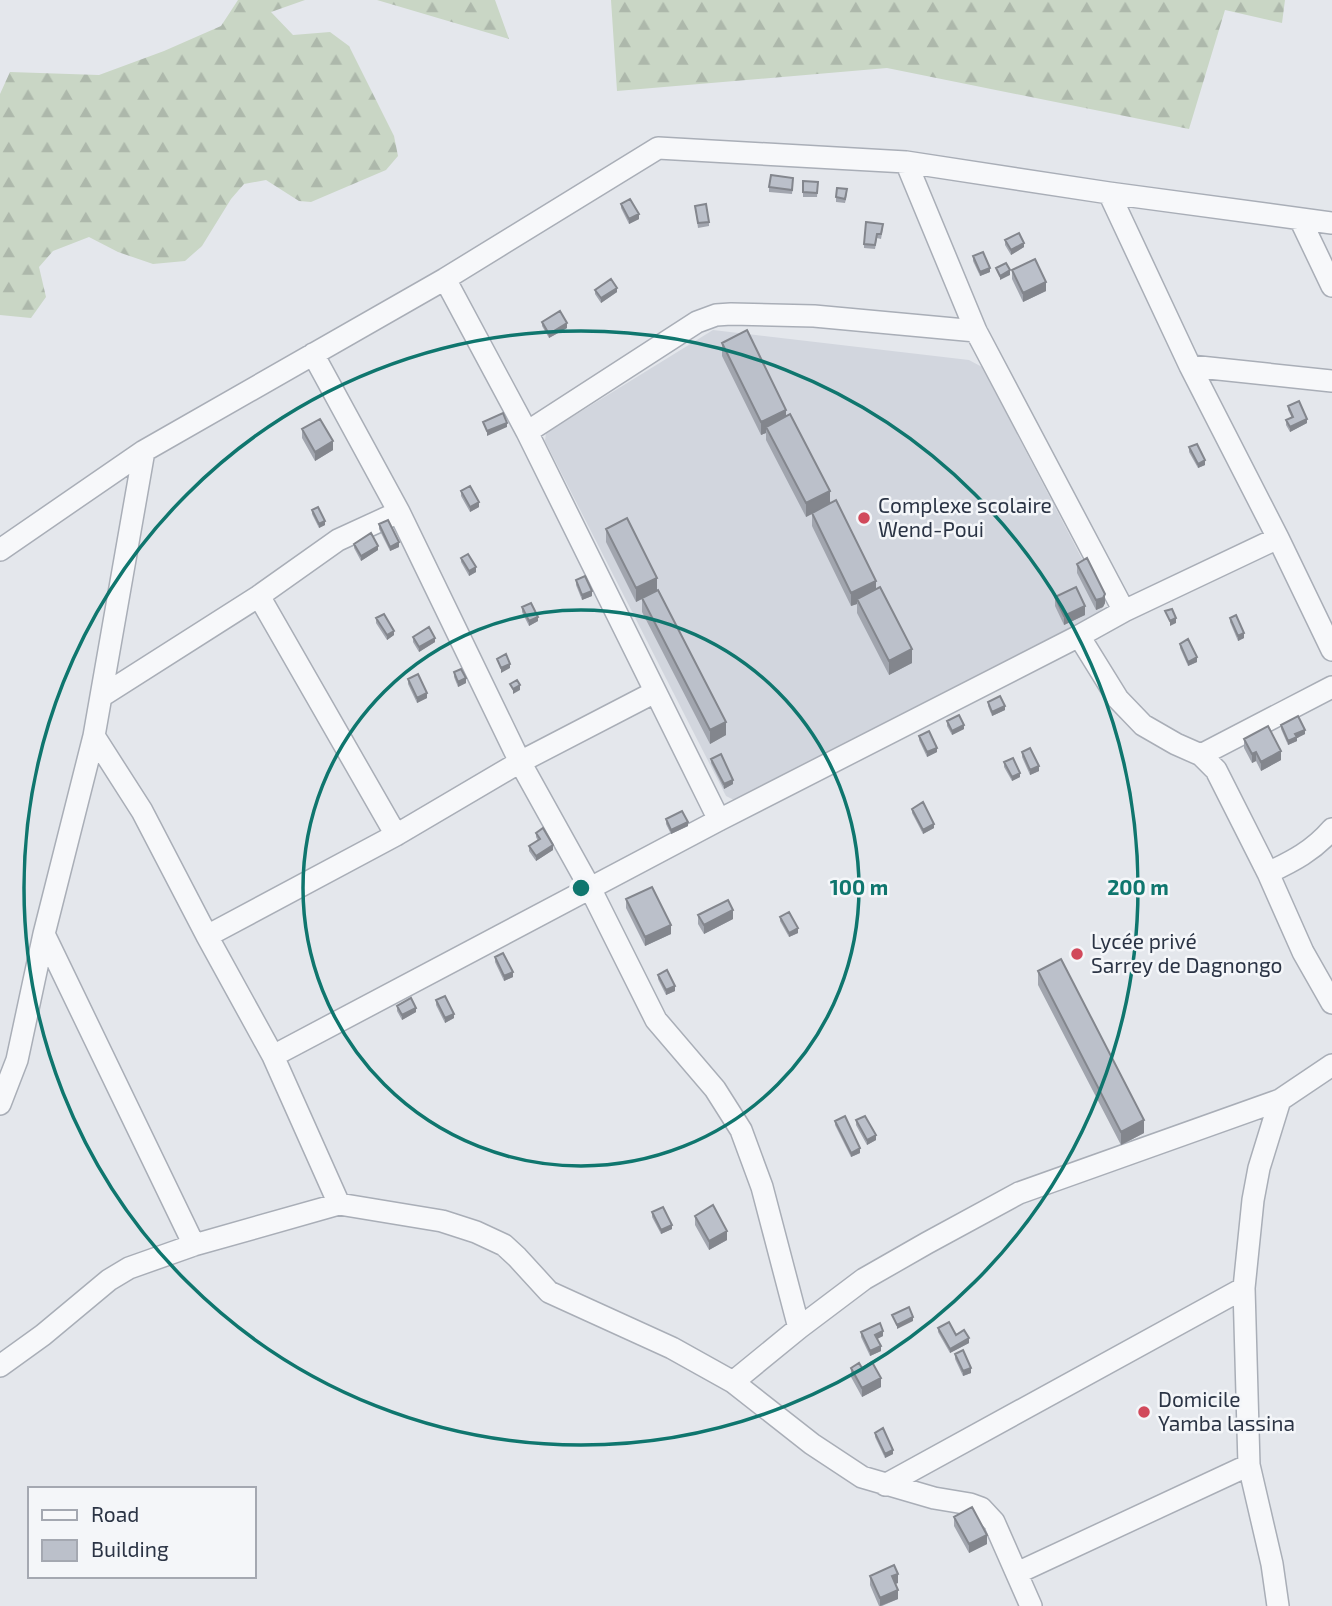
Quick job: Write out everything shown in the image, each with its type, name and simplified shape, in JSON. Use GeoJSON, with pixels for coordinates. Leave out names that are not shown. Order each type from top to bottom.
{"type":"FeatureCollection","features":[{"type":"Feature","properties":{"kind":"street"},"geometry":{"type":"LineString","coordinates":[[0,550],[144,451],[445,279],[659,148],[906,162],[1332,223]]}},
{"type":"Feature","properties":{"kind":"street"},"geometry":{"type":"LineString","coordinates":[[906,162],[976,331],[1124,611]]}},
{"type":"Feature","properties":{"kind":"street"},"geometry":{"type":"LineString","coordinates":[[1109,193],[1190,366],[1332,650]]}},
{"type":"Feature","properties":{"kind":"street"},"geometry":{"type":"LineString","coordinates":[[1300,219],[1332,286]]}},
{"type":"Feature","properties":{"kind":"street"},"geometry":{"type":"LineString","coordinates":[[445,279],[527,432],[719,820]]}},
{"type":"Feature","properties":{"kind":"street"},"geometry":{"type":"LineString","coordinates":[[527,432],[697,322],[716,315],[814,316],[976,331]]}},
{"type":"Feature","properties":{"kind":"street"},"geometry":{"type":"LineString","coordinates":[[313,354],[399,513],[520,762],[590,888],[656,1020],[715,1089],[741,1130],[762,1187],[799,1328]]}},
{"type":"Feature","properties":{"kind":"street"},"geometry":{"type":"LineString","coordinates":[[1190,366],[1332,381]]}},
{"type":"Feature","properties":{"kind":"street"},"geometry":{"type":"LineString","coordinates":[[0,1104],[17,1060],[44,934],[94,736],[144,451]]}},
{"type":"Feature","properties":{"kind":"street"},"geometry":{"type":"LineString","coordinates":[[102,696],[259,596],[338,540],[399,513]]}},
{"type":"Feature","properties":{"kind":"street"},"geometry":{"type":"LineString","coordinates":[[273,1056],[719,820],[1124,611],[1278,538]]}},
{"type":"Feature","properties":{"kind":"street"},"geometry":{"type":"LineString","coordinates":[[259,596],[396,835]]}},
{"type":"Feature","properties":{"kind":"street"},"geometry":{"type":"LineString","coordinates":[[1079,636],[1118,699],[1143,725],[1201,755],[1216,770],[1268,873],[1303,952],[1332,1003]]}},
{"type":"Feature","properties":{"kind":"street"},"geometry":{"type":"LineString","coordinates":[[1201,755],[1332,687]]}},
{"type":"Feature","properties":{"kind":"street"},"geometry":{"type":"LineString","coordinates":[[207,936],[396,835],[520,762],[655,692]]}},
{"type":"Feature","properties":{"kind":"street"},"geometry":{"type":"LineString","coordinates":[[94,736],[142,811],[273,1056],[339,1204]]}},
{"type":"Feature","properties":{"kind":"street"},"geometry":{"type":"LineString","coordinates":[[1268,873],[1297,860],[1332,830]]}},
{"type":"Feature","properties":{"kind":"street"},"geometry":{"type":"LineString","coordinates":[[44,934],[194,1245]]}},
{"type":"Feature","properties":{"kind":"street"},"geometry":{"type":"LineString","coordinates":[[733,1382],[864,1279],[1019,1194],[1280,1100],[1332,1065]]}},
{"type":"Feature","properties":{"kind":"street"},"geometry":{"type":"LineString","coordinates":[[1278,1606],[1272,1564],[1249,1465],[1244,1288],[1252,1200],[1280,1100]]}},
{"type":"Feature","properties":{"kind":"street"},"geometry":{"type":"LineString","coordinates":[[0,1366],[43,1335],[109,1280],[129,1268],[194,1245],[339,1204],[442,1221],[504,1245],[549,1292],[672,1348],[733,1382],[812,1444],[862,1477],[934,1498],[981,1508],[994,1522],[1031,1606]]}},
{"type":"Feature","properties":{"kind":"street"},"geometry":{"type":"LineString","coordinates":[[885,1485],[1244,1288]]}},
{"type":"Feature","properties":{"kind":"street"},"geometry":{"type":"LineString","coordinates":[[1017,1573],[1249,1465]]}},
{"type":"Feature","properties":{"kind":"shaded area"},"geometry":{"type":"Polygon","coordinates":[[[713,330],[969,360],[982,367],[1105,603],[1099,615],[738,802],[726,796],[545,441],[546,433],[713,330]]]}},
{"type":"Feature","properties":{"kind":"green space"},"geometry":{"type":"Polygon","coordinates":[[[238,0],[305,0],[271,12],[293,35],[330,32],[349,46],[394,136],[398,156],[386,170],[311,202],[299,201],[266,180],[244,184],[231,199],[202,246],[185,261],[153,264],[118,252],[89,237],[53,251],[39,267],[46,297],[31,318],[0,315],[0,94],[10,72],[99,75],[221,26],[238,0]]]}},
{"type":"Feature","properties":{"kind":"green space"},"geometry":{"type":"Polygon","coordinates":[[[377,0],[495,0],[509,39],[377,0]]]}},
{"type":"Feature","properties":{"kind":"green space"},"geometry":{"type":"Polygon","coordinates":[[[611,0],[1285,0],[1282,23],[1225,10],[1189,129],[887,68],[617,91],[611,0]]]}},
{"type":"Feature","properties":{"kind":"building"},"geometry":{"type":"Polygon","coordinates":[[[771,175],[793,178],[792,190],[769,187],[771,175]]]}},
{"type":"Feature","properties":{"kind":"building"},"geometry":{"type":"Polygon","coordinates":[[[803,181],[818,182],[817,193],[803,192],[803,181]]]}},
{"type":"Feature","properties":{"kind":"building"},"geometry":{"type":"Polygon","coordinates":[[[837,188],[847,189],[845,199],[836,197],[837,188]]]}},
{"type":"Feature","properties":{"kind":"building"},"geometry":{"type":"Polygon","coordinates":[[[630,199],[639,214],[629,219],[621,204],[630,199]]]}},
{"type":"Feature","properties":{"kind":"building"},"geometry":{"type":"Polygon","coordinates":[[[706,204],[709,222],[698,223],[695,206],[706,204]]]}},
{"type":"Feature","properties":{"kind":"building"},"geometry":{"type":"Polygon","coordinates":[[[866,222],[883,224],[875,245],[864,244],[866,222]]]}},
{"type":"Feature","properties":{"kind":"building"},"geometry":{"type":"Polygon","coordinates":[[[1019,233],[1024,243],[1011,250],[1005,240],[1019,233]]]}},
{"type":"Feature","properties":{"kind":"building"},"geometry":{"type":"Polygon","coordinates":[[[983,252],[990,268],[980,272],[973,256],[983,252]]]}},
{"type":"Feature","properties":{"kind":"building"},"geometry":{"type":"Polygon","coordinates":[[[1035,259],[1046,282],[1023,293],[1012,270],[1035,259]]]}},
{"type":"Feature","properties":{"kind":"building"},"geometry":{"type":"Polygon","coordinates":[[[1006,263],[1010,270],[1000,276],[996,268],[1006,263]]]}},
{"type":"Feature","properties":{"kind":"building"},"geometry":{"type":"Polygon","coordinates":[[[611,279],[617,288],[601,298],[595,290],[611,279]]]}},
{"type":"Feature","properties":{"kind":"building"},"geometry":{"type":"Polygon","coordinates":[[[560,311],[567,323],[549,334],[542,322],[560,311]]]}},
{"type":"Feature","properties":{"kind":"building"},"geometry":{"type":"Polygon","coordinates":[[[747,330],[786,410],[761,422],[722,343],[747,330]]]}},
{"type":"Feature","properties":{"kind":"building"},"geometry":{"type":"Polygon","coordinates":[[[1299,401],[1307,419],[1290,427],[1286,420],[1293,417],[1288,406],[1299,401]]]}},
{"type":"Feature","properties":{"kind":"building"},"geometry":{"type":"Polygon","coordinates":[[[503,413],[507,423],[487,431],[483,422],[503,413]]]}},
{"type":"Feature","properties":{"kind":"building"},"geometry":{"type":"Polygon","coordinates":[[[790,414],[830,491],[806,503],[766,427],[790,414]]]}},
{"type":"Feature","properties":{"kind":"building"},"geometry":{"type":"Polygon","coordinates":[[[320,419],[333,441],[315,452],[302,429],[320,419]]]}},
{"type":"Feature","properties":{"kind":"building"},"geometry":{"type":"Polygon","coordinates":[[[1197,444],[1205,460],[1198,464],[1189,447],[1197,444]]]}},
{"type":"Feature","properties":{"kind":"building"},"geometry":{"type":"Polygon","coordinates":[[[470,486],[479,502],[470,507],[461,491],[470,486]]]}},
{"type":"Feature","properties":{"kind":"building"},"geometry":{"type":"Polygon","coordinates":[[[836,500],[876,581],[851,593],[812,513],[836,500]]]}},
{"type":"Feature","properties":{"kind":"building"},"geometry":{"type":"Polygon","coordinates":[[[318,507],[325,521],[319,524],[312,510],[318,507]]]}},
{"type":"Feature","properties":{"kind":"building"},"geometry":{"type":"Polygon","coordinates":[[[627,518],[657,578],[636,588],[606,529],[627,518]]]}},
{"type":"Feature","properties":{"kind":"building"},"geometry":{"type":"Polygon","coordinates":[[[388,520],[399,542],[390,547],[379,524],[388,520]]]}},
{"type":"Feature","properties":{"kind":"building"},"geometry":{"type":"Polygon","coordinates":[[[371,533],[378,546],[361,556],[354,544],[371,533]]]}},
{"type":"Feature","properties":{"kind":"building"},"geometry":{"type":"Polygon","coordinates":[[[468,554],[476,567],[469,571],[461,558],[468,554]]]}},
{"type":"Feature","properties":{"kind":"building"},"geometry":{"type":"Polygon","coordinates":[[[1087,558],[1105,594],[1103,598],[1096,600],[1077,564],[1087,558]]]}},
{"type":"Feature","properties":{"kind":"building"},"geometry":{"type":"Polygon","coordinates":[[[585,576],[592,591],[582,595],[576,580],[585,576]]]}},
{"type":"Feature","properties":{"kind":"building"},"geometry":{"type":"Polygon","coordinates":[[[880,587],[912,649],[889,661],[857,599],[880,587]]]}},
{"type":"Feature","properties":{"kind":"building"},"geometry":{"type":"Polygon","coordinates":[[[1076,587],[1085,606],[1064,616],[1055,597],[1076,587]]]}},
{"type":"Feature","properties":{"kind":"building"},"geometry":{"type":"Polygon","coordinates":[[[658,590],[726,722],[710,730],[642,598],[658,590]]]}},
{"type":"Feature","properties":{"kind":"building"},"geometry":{"type":"Polygon","coordinates":[[[531,603],[538,617],[529,621],[522,607],[531,603]]]}},
{"type":"Feature","properties":{"kind":"building"},"geometry":{"type":"Polygon","coordinates":[[[1172,609],[1176,618],[1170,621],[1165,611],[1172,609]]]}},
{"type":"Feature","properties":{"kind":"building"},"geometry":{"type":"Polygon","coordinates":[[[384,614],[394,631],[387,635],[376,618],[384,614]]]}},
{"type":"Feature","properties":{"kind":"building"},"geometry":{"type":"Polygon","coordinates":[[[1236,615],[1244,633],[1238,636],[1230,618],[1236,615]]]}},
{"type":"Feature","properties":{"kind":"building"},"geometry":{"type":"Polygon","coordinates":[[[429,627],[435,638],[419,647],[413,637],[429,627]]]}},
{"type":"Feature","properties":{"kind":"building"},"geometry":{"type":"Polygon","coordinates":[[[1188,639],[1197,657],[1188,662],[1180,644],[1188,639]]]}},
{"type":"Feature","properties":{"kind":"building"},"geometry":{"type":"Polygon","coordinates":[[[506,654],[510,664],[501,668],[497,659],[506,654]]]}},
{"type":"Feature","properties":{"kind":"building"},"geometry":{"type":"Polygon","coordinates":[[[461,669],[466,678],[458,682],[454,672],[461,669]]]}},
{"type":"Feature","properties":{"kind":"building"},"geometry":{"type":"Polygon","coordinates":[[[418,674],[427,693],[417,698],[408,679],[418,674]]]}},
{"type":"Feature","properties":{"kind":"building"},"geometry":{"type":"Polygon","coordinates":[[[517,680],[520,685],[513,689],[510,684],[517,680]]]}},
{"type":"Feature","properties":{"kind":"building"},"geometry":{"type":"Polygon","coordinates":[[[1000,696],[1005,706],[992,712],[988,702],[1000,696]]]}},
{"type":"Feature","properties":{"kind":"building"},"geometry":{"type":"Polygon","coordinates":[[[959,715],[964,725],[952,731],[947,721],[959,715]]]}},
{"type":"Feature","properties":{"kind":"building"},"geometry":{"type":"Polygon","coordinates":[[[1298,716],[1305,730],[1288,741],[1281,725],[1298,716]]]}},
{"type":"Feature","properties":{"kind":"building"},"geometry":{"type":"Polygon","coordinates":[[[1268,726],[1281,751],[1261,762],[1256,752],[1252,754],[1244,739],[1268,726]]]}},
{"type":"Feature","properties":{"kind":"building"},"geometry":{"type":"Polygon","coordinates":[[[929,731],[937,748],[927,752],[919,736],[929,731]]]}},
{"type":"Feature","properties":{"kind":"building"},"geometry":{"type":"Polygon","coordinates":[[[1030,748],[1039,766],[1030,770],[1022,752],[1030,748]]]}},
{"type":"Feature","properties":{"kind":"building"},"geometry":{"type":"Polygon","coordinates":[[[721,754],[733,780],[724,784],[711,759],[721,754]]]}},
{"type":"Feature","properties":{"kind":"building"},"geometry":{"type":"Polygon","coordinates":[[[1013,758],[1020,773],[1012,777],[1004,762],[1013,758]]]}},
{"type":"Feature","properties":{"kind":"building"},"geometry":{"type":"Polygon","coordinates":[[[923,802],[934,824],[923,830],[912,809],[923,802]]]}},
{"type":"Feature","properties":{"kind":"building"},"geometry":{"type":"Polygon","coordinates":[[[682,811],[688,822],[671,830],[666,819],[682,811]]]}},
{"type":"Feature","properties":{"kind":"building"},"geometry":{"type":"Polygon","coordinates":[[[543,828],[553,845],[536,856],[529,846],[540,839],[536,833],[543,828]]]}},
{"type":"Feature","properties":{"kind":"building"},"geometry":{"type":"Polygon","coordinates":[[[652,887],[671,925],[645,937],[626,899],[652,887]]]}},
{"type":"Feature","properties":{"kind":"building"},"geometry":{"type":"Polygon","coordinates":[[[728,900],[733,910],[704,925],[698,915],[728,900]]]}},
{"type":"Feature","properties":{"kind":"building"},"geometry":{"type":"Polygon","coordinates":[[[789,912],[798,928],[789,933],[780,917],[789,912]]]}},
{"type":"Feature","properties":{"kind":"building"},"geometry":{"type":"Polygon","coordinates":[[[503,953],[513,972],[504,976],[495,957],[503,953]]]}},
{"type":"Feature","properties":{"kind":"building"},"geometry":{"type":"Polygon","coordinates":[[[1061,959],[1144,1120],[1121,1132],[1038,971],[1061,959]]]}},
{"type":"Feature","properties":{"kind":"building"},"geometry":{"type":"Polygon","coordinates":[[[667,970],[675,986],[666,990],[658,975],[667,970]]]}},
{"type":"Feature","properties":{"kind":"building"},"geometry":{"type":"Polygon","coordinates":[[[445,996],[454,1014],[445,1018],[436,1000],[445,996]]]}},
{"type":"Feature","properties":{"kind":"building"},"geometry":{"type":"Polygon","coordinates":[[[411,998],[416,1008],[402,1015],[397,1006],[411,998]]]}},
{"type":"Feature","properties":{"kind":"building"},"geometry":{"type":"Polygon","coordinates":[[[845,1116],[860,1148],[851,1153],[835,1121],[845,1116]]]}},
{"type":"Feature","properties":{"kind":"building"},"geometry":{"type":"Polygon","coordinates":[[[865,1116],[876,1135],[867,1140],[856,1120],[865,1116]]]}},
{"type":"Feature","properties":{"kind":"building"},"geometry":{"type":"Polygon","coordinates":[[[713,1205],[727,1231],[709,1241],[695,1216],[713,1205]]]}},
{"type":"Feature","properties":{"kind":"building"},"geometry":{"type":"Polygon","coordinates":[[[663,1207],[672,1225],[661,1230],[652,1212],[663,1207]]]}},
{"type":"Feature","properties":{"kind":"building"},"geometry":{"type":"Polygon","coordinates":[[[909,1307],[913,1317],[897,1325],[892,1315],[909,1307]]]}},
{"type":"Feature","properties":{"kind":"building"},"geometry":{"type":"Polygon","coordinates":[[[949,1322],[956,1335],[964,1330],[969,1338],[950,1349],[938,1328],[949,1322]]]}},
{"type":"Feature","properties":{"kind":"building"},"geometry":{"type":"Polygon","coordinates":[[[880,1323],[883,1331],[875,1335],[881,1346],[870,1351],[861,1332],[880,1323]]]}},
{"type":"Feature","properties":{"kind":"building"},"geometry":{"type":"Polygon","coordinates":[[[963,1350],[971,1368],[963,1371],[955,1354],[963,1350]]]}},
{"type":"Feature","properties":{"kind":"building"},"geometry":{"type":"Polygon","coordinates":[[[872,1362],[881,1378],[862,1388],[851,1368],[859,1363],[862,1368],[872,1362]]]}},
{"type":"Feature","properties":{"kind":"building"},"geometry":{"type":"Polygon","coordinates":[[[883,1428],[893,1450],[885,1454],[875,1433],[883,1428]]]}},
{"type":"Feature","properties":{"kind":"building"},"geometry":{"type":"Polygon","coordinates":[[[972,1507],[987,1535],[969,1544],[954,1517],[972,1507]]]}},
{"type":"Feature","properties":{"kind":"building"},"geometry":{"type":"Polygon","coordinates":[[[894,1565],[898,1574],[892,1576],[898,1590],[880,1598],[870,1576],[894,1565]]]}},
{"type":"Feature","properties":{"kind":"place","name":"Complexe scolaire Wend-Poui"},"geometry":{"type":"Point","coordinates":[864,518]}},
{"type":"Feature","properties":{"kind":"place","name":"Lycée privé Sarrey de Dagnongo"},"geometry":{"type":"Point","coordinates":[1077,954]}},
{"type":"Feature","properties":{"kind":"place","name":"Domicile Yamba lassina"},"geometry":{"type":"Point","coordinates":[1144,1412]}}]}
